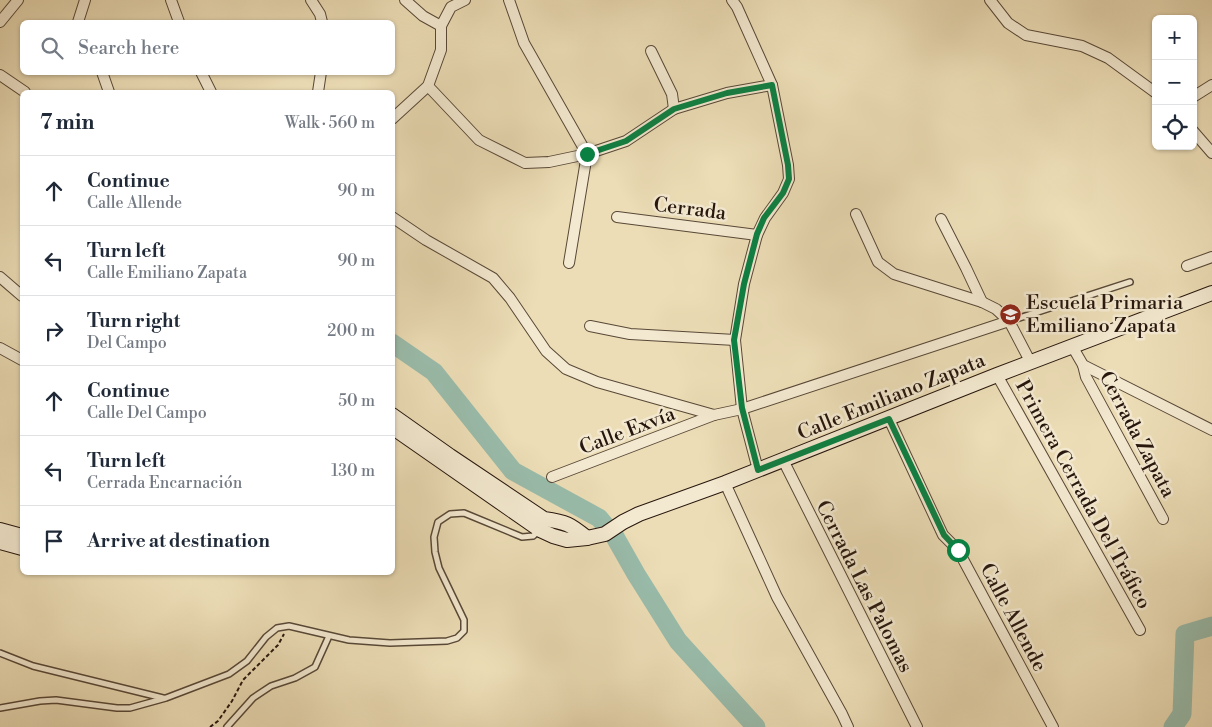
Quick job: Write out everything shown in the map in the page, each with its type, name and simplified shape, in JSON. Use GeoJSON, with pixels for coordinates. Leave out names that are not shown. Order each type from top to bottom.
{"type":"FeatureCollection","features":[{"type":"Feature","properties":{"kind":"main road","name":"Calle Emiliano Zapata"},"geometry":{"type":"LineString","coordinates":[[542,525],[559,521],[571,525],[587,538],[605,534],[639,514],[725,483],[1072,346],[1212,293]]}},
{"type":"Feature","properties":{"kind":"main road"},"geometry":{"type":"LineString","coordinates":[[395,417],[542,525]]}},
{"type":"Feature","properties":{"kind":"main road"},"geometry":{"type":"LineString","coordinates":[[395,429],[542,525]]}},
{"type":"Feature","properties":{"kind":"main road"},"geometry":{"type":"LineString","coordinates":[[0,530],[20,535]]}},
{"type":"Feature","properties":{"kind":"main road"},"geometry":{"type":"LineString","coordinates":[[0,542],[20,547]]}},
{"type":"Feature","properties":{"kind":"street"},"geometry":{"type":"LineString","coordinates":[[2,18],[18,0]]}},
{"type":"Feature","properties":{"kind":"street"},"geometry":{"type":"LineString","coordinates":[[79,20],[85,0]]}},
{"type":"Feature","properties":{"kind":"street"},"geometry":{"type":"LineString","coordinates":[[170,0],[178,20]]}},
{"type":"Feature","properties":{"kind":"street"},"geometry":{"type":"LineString","coordinates":[[311,0],[322,20]]}},
{"type":"Feature","properties":{"kind":"street"},"geometry":{"type":"LineString","coordinates":[[405,0],[423,16],[441,26]]}},
{"type":"Feature","properties":{"kind":"street"},"geometry":{"type":"LineString","coordinates":[[395,117],[428,86],[441,50],[441,26],[451,7],[465,0]]}},
{"type":"Feature","properties":{"kind":"street"},"geometry":{"type":"LineString","coordinates":[[509,0],[524,43],[587,154],[569,263]]}},
{"type":"Feature","properties":{"kind":"street"},"geometry":{"type":"LineString","coordinates":[[732,0],[737,7],[772,85],[788,165],[789,179],[783,193],[764,218],[757,234],[744,284],[734,340],[742,408],[758,470]]}},
{"type":"Feature","properties":{"kind":"street"},"geometry":{"type":"LineString","coordinates":[[990,0],[1008,23],[1026,35],[1082,46],[1108,58],[1152,90]]}},
{"type":"Feature","properties":{"kind":"street"},"geometry":{"type":"LineString","coordinates":[[651,51],[672,94],[674,109]]}},
{"type":"Feature","properties":{"kind":"street"},"geometry":{"type":"LineString","coordinates":[[0,75],[22,90]]}},
{"type":"Feature","properties":{"kind":"street"},"geometry":{"type":"LineString","coordinates":[[103,75],[108,90]]}},
{"type":"Feature","properties":{"kind":"street"},"geometry":{"type":"LineString","coordinates":[[202,75],[210,90]]}},
{"type":"Feature","properties":{"kind":"street"},"geometry":{"type":"LineString","coordinates":[[318,90],[321,75]]}},
{"type":"Feature","properties":{"kind":"street"},"geometry":{"type":"LineString","coordinates":[[428,86],[478,140],[525,163],[549,162],[587,154],[626,141],[674,109],[727,93],[772,85]]}},
{"type":"Feature","properties":{"kind":"street"},"geometry":{"type":"LineString","coordinates":[[1197,94],[1212,85]]}},
{"type":"Feature","properties":{"kind":"street"},"geometry":{"type":"LineString","coordinates":[[1197,136],[1212,153]]}},
{"type":"Feature","properties":{"kind":"street"},"geometry":{"type":"LineString","coordinates":[[856,214],[878,262],[894,274],[982,302],[996,310],[1009,321],[1031,362]]}},
{"type":"Feature","properties":{"kind":"street","name":"Cerrada"},"geometry":{"type":"LineString","coordinates":[[617,217],[757,234]]}},
{"type":"Feature","properties":{"kind":"street"},"geometry":{"type":"LineString","coordinates":[[395,219],[426,240],[493,278],[510,298],[546,351],[566,369],[597,382],[714,415]]}},
{"type":"Feature","properties":{"kind":"street"},"geometry":{"type":"LineString","coordinates":[[940,219],[982,302]]}},
{"type":"Feature","properties":{"kind":"street"},"geometry":{"type":"LineString","coordinates":[[1186,266],[1212,257]]}},
{"type":"Feature","properties":{"kind":"street"},"geometry":{"type":"LineString","coordinates":[[0,277],[20,294]]}},
{"type":"Feature","properties":{"kind":"street","name":"Calle Exvía"},"geometry":{"type":"LineString","coordinates":[[552,477],[714,415],[742,408],[1009,321]]}},
{"type":"Feature","properties":{"kind":"street"},"geometry":{"type":"LineString","coordinates":[[590,326],[630,334],[734,340]]}},
{"type":"Feature","properties":{"kind":"street","name":"Cerrada Zapata"},"geometry":{"type":"LineString","coordinates":[[1072,346],[1083,365],[1086,377],[1163,519]]}},
{"type":"Feature","properties":{"kind":"street"},"geometry":{"type":"LineString","coordinates":[[0,348],[20,359]]}},
{"type":"Feature","properties":{"kind":"street"},"geometry":{"type":"LineString","coordinates":[[1083,365],[1212,430]]}},
{"type":"Feature","properties":{"kind":"street","name":"Primera Cerrada Del Tráfico"},"geometry":{"type":"LineString","coordinates":[[998,375],[1140,630]]}},
{"type":"Feature","properties":{"kind":"street","name":"Calle Allende"},"geometry":{"type":"LineString","coordinates":[[889,419],[944,535],[958,550],[1053,727]]}},
{"type":"Feature","properties":{"kind":"street","name":"Cerrada Las Palomas"},"geometry":{"type":"LineString","coordinates":[[783,460],[917,727]]}},
{"type":"Feature","properties":{"kind":"street"},"geometry":{"type":"LineString","coordinates":[[725,483],[777,597],[848,727]]}},
{"type":"Feature","properties":{"kind":"lane"},"geometry":{"type":"LineString","coordinates":[[1009,321],[1130,282]]}},
{"type":"Feature","properties":{"kind":"lane"},"geometry":{"type":"LineString","coordinates":[[0,708],[56,700],[130,708],[166,698],[229,674],[247,661],[266,637],[277,628],[289,626],[349,640],[390,643],[447,641],[457,638],[464,631],[464,620],[439,568],[434,536],[438,522],[450,514],[464,513],[522,537],[533,536],[542,525]]}},
{"type":"Feature","properties":{"kind":"lane"},"geometry":{"type":"LineString","coordinates":[[228,727],[253,698],[271,686],[295,678],[314,667],[329,636]]}},
{"type":"Feature","properties":{"kind":"lane"},"geometry":{"type":"LineString","coordinates":[[0,653],[33,666],[166,698]]}},
{"type":"Feature","properties":{"kind":"path"},"geometry":{"type":"LineString","coordinates":[[210,727],[218,721],[232,701],[243,680],[278,645],[289,626]]}},
{"type":"Feature","properties":{"kind":"waterway"},"geometry":{"type":"LineString","coordinates":[[395,345],[434,372],[513,471],[599,518],[615,537],[678,641],[756,727]]}},
{"type":"Feature","properties":{"kind":"waterway"},"geometry":{"type":"LineString","coordinates":[[1173,727],[1182,714],[1185,634],[1212,626]]}},
{"type":"Feature","properties":{"kind":"place","name":"Escuela Primaria Emiliano Zapata"},"geometry":{"type":"Point","coordinates":[1010,314]}},
{"type":"Feature","properties":{"kind":"route"},"geometry":{"type":"LineString","coordinates":[[587,154],[626,141],[674,109],[727,93],[772,85],[788,165],[789,179],[783,193],[764,218],[757,234],[744,284],[734,340],[742,408],[758,470],[889,419],[944,535],[958,550]]}}]}
